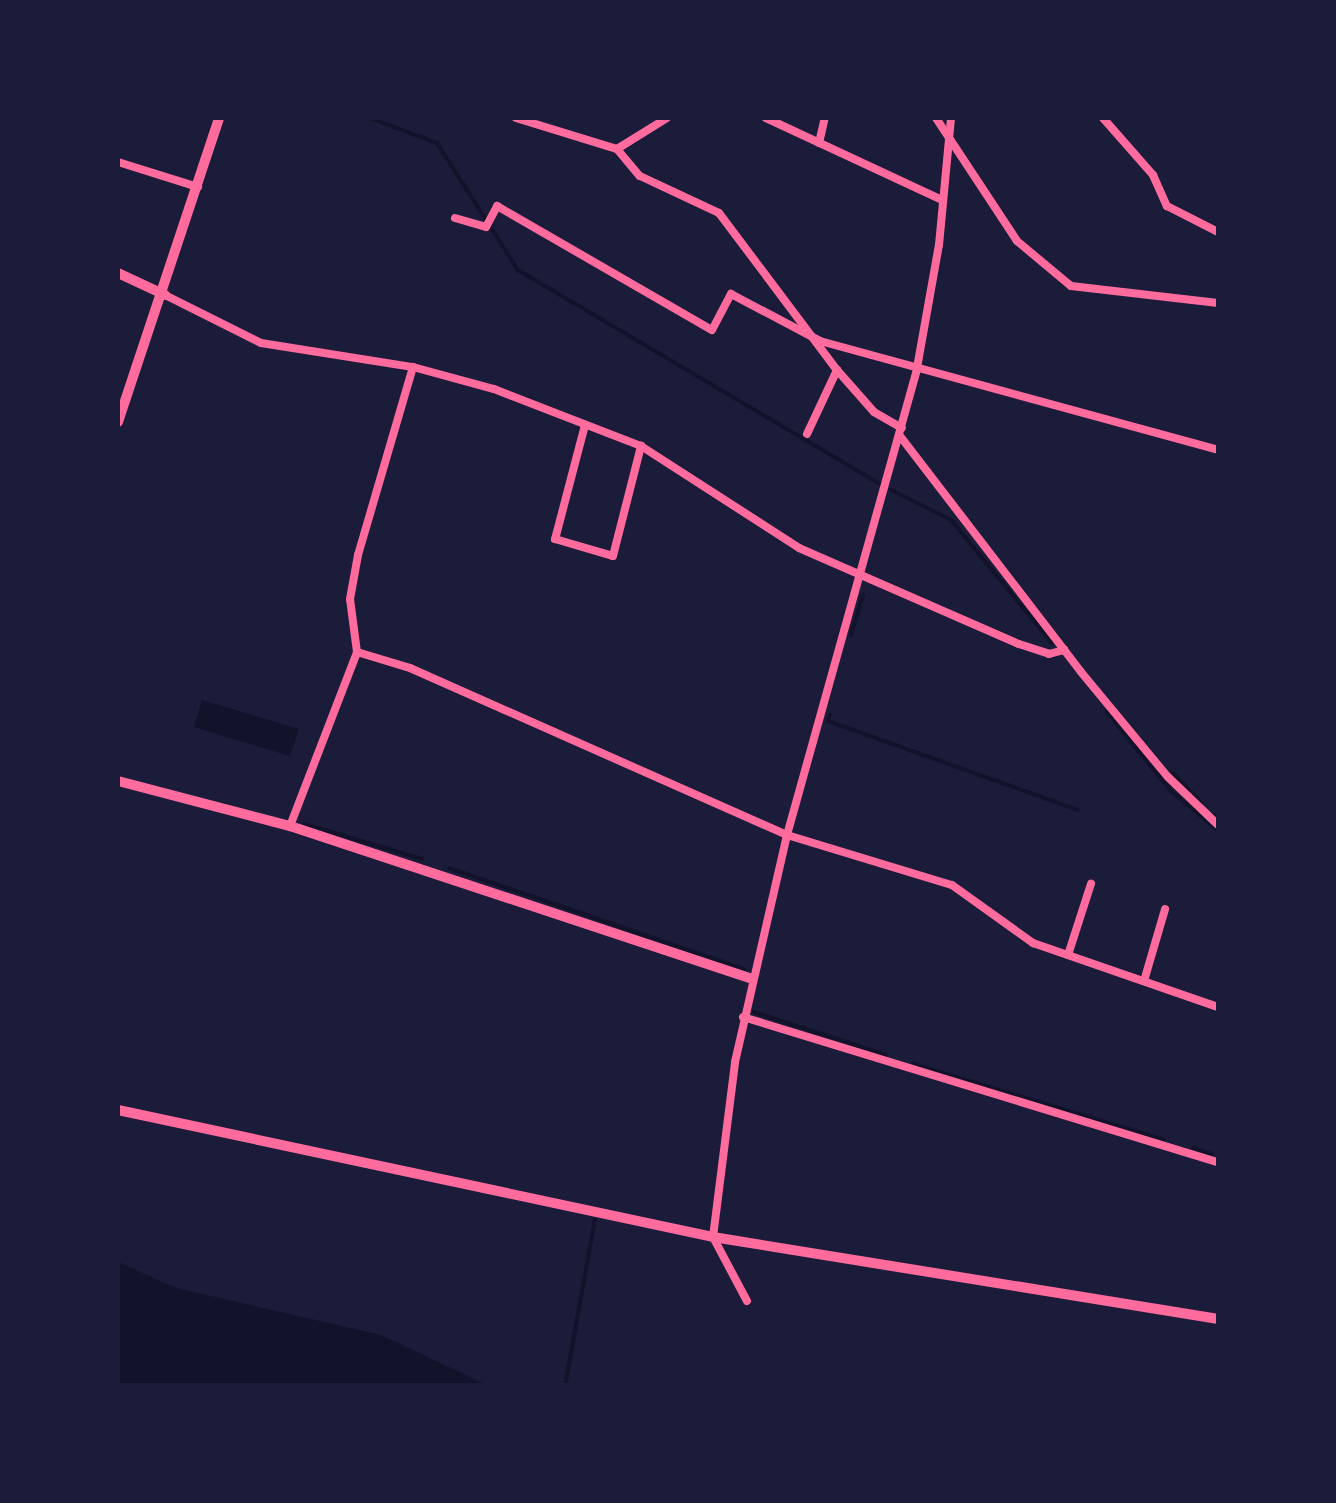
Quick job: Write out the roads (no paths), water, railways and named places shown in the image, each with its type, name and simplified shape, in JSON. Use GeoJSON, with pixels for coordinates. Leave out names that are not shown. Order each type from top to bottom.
{"type":"FeatureCollection","features":[{"type":"Feature","properties":{"kind":"street"},"geometry":{"type":"LineString","coordinates":[[118,422],[165,295],[219,118]]}},
{"type":"Feature","properties":{"kind":"street"},"geometry":{"type":"LineString","coordinates":[[516,118],[617,149],[640,176],[719,212],[820,341],[837,370],[874,412],[901,432],[1064,650],[1168,777],[1218,825]]}},
{"type":"Feature","properties":{"kind":"street"},"geometry":{"type":"LineString","coordinates":[[617,149],[667,118]]}},
{"type":"Feature","properties":{"kind":"street"},"geometry":{"type":"LineString","coordinates":[[766,118],[942,200]]}},
{"type":"Feature","properties":{"kind":"street"},"geometry":{"type":"LineString","coordinates":[[819,143],[825,118]]}},
{"type":"Feature","properties":{"kind":"street"},"geometry":{"type":"LineString","coordinates":[[936,118],[1016,241],[1071,286],[1218,303]]}},
{"type":"Feature","properties":{"kind":"street"},"geometry":{"type":"LineString","coordinates":[[747,1301],[713,1237],[743,1016],[787,835],[917,368],[951,118]]}},
{"type":"Feature","properties":{"kind":"street"},"geometry":{"type":"LineString","coordinates":[[1103,118],[1153,175],[1167,206],[1218,232]]}},
{"type":"Feature","properties":{"kind":"street"},"geometry":{"type":"LineString","coordinates":[[118,162],[198,187]]}},
{"type":"Feature","properties":{"kind":"street"},"geometry":{"type":"LineString","coordinates":[[455,218],[488,224],[497,206],[712,330],[731,294],[820,341],[1218,450]]}},
{"type":"Feature","properties":{"kind":"street"},"geometry":{"type":"LineString","coordinates":[[118,273],[261,342],[413,367],[641,446],[799,548],[1019,644],[1049,654],[1064,650]]}},
{"type":"Feature","properties":{"kind":"street"},"geometry":{"type":"LineString","coordinates":[[290,826],[357,652],[350,598],[358,555],[413,367]]}},
{"type":"Feature","properties":{"kind":"street"},"geometry":{"type":"LineString","coordinates":[[807,434],[837,370]]}},
{"type":"Feature","properties":{"kind":"street"},"geometry":{"type":"LineString","coordinates":[[586,425],[555,538],[613,556],[641,446]]}},
{"type":"Feature","properties":{"kind":"street"},"geometry":{"type":"LineString","coordinates":[[357,652],[410,668],[787,835],[952,886],[1033,943],[1218,1008]]}},
{"type":"Feature","properties":{"kind":"street"},"geometry":{"type":"LineString","coordinates":[[118,781],[290,826],[750,978]]}},
{"type":"Feature","properties":{"kind":"street"},"geometry":{"type":"LineString","coordinates":[[1068,955],[1091,884]]}},
{"type":"Feature","properties":{"kind":"street"},"geometry":{"type":"LineString","coordinates":[[1144,982],[1165,910]]}},
{"type":"Feature","properties":{"kind":"street"},"geometry":{"type":"LineString","coordinates":[[743,1016],[1218,1162]]}},
{"type":"Feature","properties":{"kind":"street"},"geometry":{"type":"LineString","coordinates":[[118,1110],[713,1237],[1218,1319]]}},
{"type":"Feature","properties":{"kind":"waterway"},"geometry":{"type":"LineString","coordinates":[[370,118],[437,143],[518,270],[882,485]]}},
{"type":"Feature","properties":{"kind":"waterway"},"geometry":{"type":"LineString","coordinates":[[891,490],[951,520],[1052,643]]}},
{"type":"Feature","properties":{"kind":"waterway"},"geometry":{"type":"LineString","coordinates":[[851,635],[863,595]]}},
{"type":"Feature","properties":{"kind":"waterway"},"geometry":{"type":"LineString","coordinates":[[1107,712],[1171,791],[1218,830]]}},
{"type":"Feature","properties":{"kind":"waterway"},"geometry":{"type":"LineString","coordinates":[[830,715],[828,721],[1078,810]]}},
{"type":"Feature","properties":{"kind":"waterway"},"geometry":{"type":"LineString","coordinates":[[1173,773],[1202,804]]}},
{"type":"Feature","properties":{"kind":"waterway"},"geometry":{"type":"LineString","coordinates":[[1213,815],[1218,818]]}},
{"type":"Feature","properties":{"kind":"waterway"},"geometry":{"type":"LineString","coordinates":[[304,824],[422,859]]}},
{"type":"Feature","properties":{"kind":"waterway"},"geometry":{"type":"LineString","coordinates":[[449,868],[744,969]]}},
{"type":"Feature","properties":{"kind":"waterway"},"geometry":{"type":"LineString","coordinates":[[754,1012],[886,1055]]}},
{"type":"Feature","properties":{"kind":"waterway"},"geometry":{"type":"LineString","coordinates":[[913,1064],[1164,1140]]}},
{"type":"Feature","properties":{"kind":"waterway"},"geometry":{"type":"LineString","coordinates":[[1193,1148],[1212,1154]]}},
{"type":"Feature","properties":{"kind":"waterway"},"geometry":{"type":"LineString","coordinates":[[565,1386],[595,1220]]}}]}
